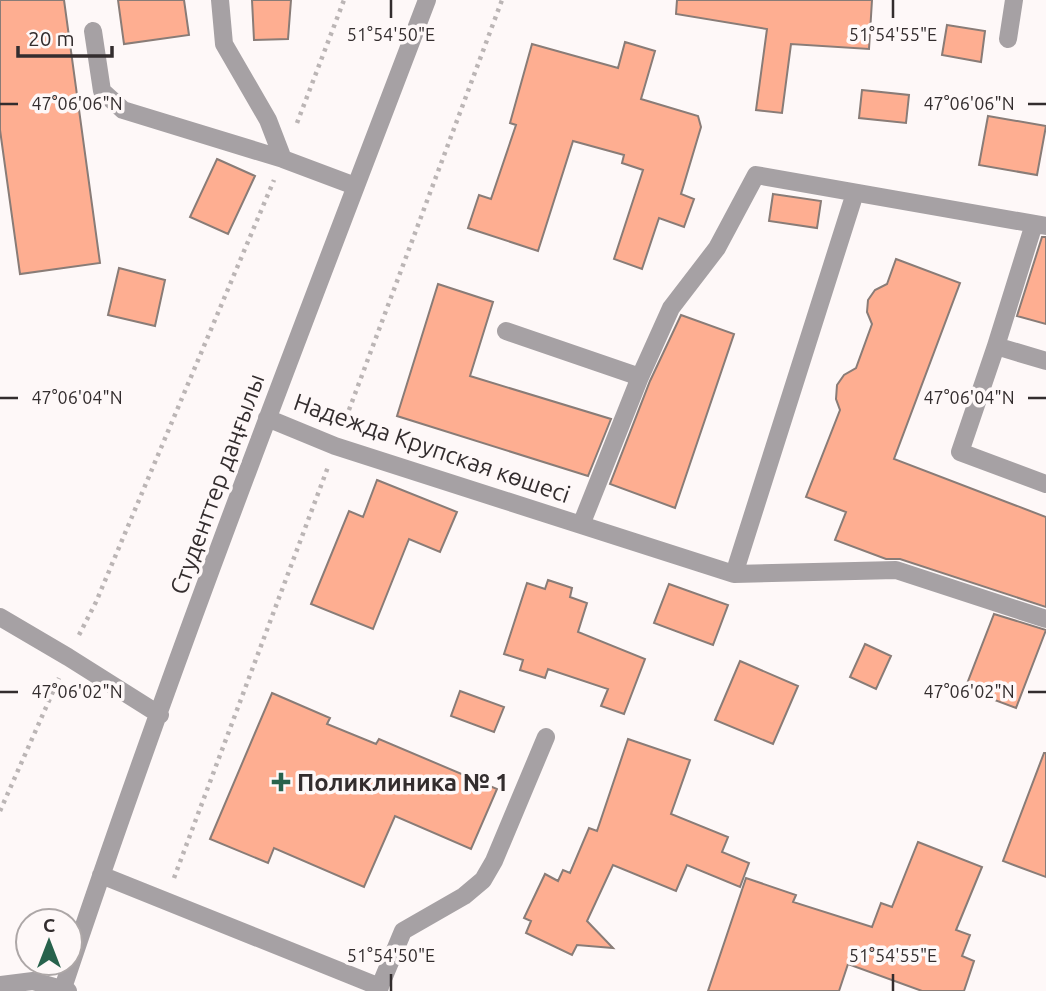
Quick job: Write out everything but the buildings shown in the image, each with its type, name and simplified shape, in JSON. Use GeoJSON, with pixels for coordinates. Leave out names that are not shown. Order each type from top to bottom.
{"type":"FeatureCollection","features":[{"type":"Feature","properties":{"kind":"street"},"geometry":{"type":"LineString","coordinates":[[220,0],[224,44],[268,120],[283,159]]}},
{"type":"Feature","properties":{"kind":"street","name":"Студенттер даңғылы"},"geometry":{"type":"LineString","coordinates":[[65,990],[101,875],[267,418],[426,0]]}},
{"type":"Feature","properties":{"kind":"street"},"geometry":{"type":"LineString","coordinates":[[1008,39],[1014,0]]}},
{"type":"Feature","properties":{"kind":"street"},"geometry":{"type":"LineString","coordinates":[[93,31],[102,91],[122,110],[283,159],[355,186]]}},
{"type":"Feature","properties":{"kind":"street","name":"Надежда Крупская көшесі"},"geometry":{"type":"LineString","coordinates":[[581,525],[640,377],[671,308],[717,248],[756,175],[1040,225]]}},
{"type":"Feature","properties":{"kind":"street"},"geometry":{"type":"LineString","coordinates":[[734,574],[855,193]]}},
{"type":"Feature","properties":{"kind":"street"},"geometry":{"type":"LineString","coordinates":[[1040,225],[960,452],[1046,484]]}},
{"type":"Feature","properties":{"kind":"street"},"geometry":{"type":"LineString","coordinates":[[506,331],[640,377]]}},
{"type":"Feature","properties":{"kind":"street"},"geometry":{"type":"LineString","coordinates":[[996,346],[1046,361]]}},
{"type":"Feature","properties":{"kind":"street","name":"Надежда Крупская көшесі"},"geometry":{"type":"LineString","coordinates":[[267,418],[335,446],[734,574],[896,570],[1046,619]]}},
{"type":"Feature","properties":{"kind":"street"},"geometry":{"type":"LineString","coordinates":[[0,617],[160,715]]}},
{"type":"Feature","properties":{"kind":"street"},"geometry":{"type":"LineString","coordinates":[[101,875],[379,989],[403,930],[464,896],[483,880],[494,861],[547,737]]}},
{"type":"Feature","properties":{"kind":"street"},"geometry":{"type":"LineString","coordinates":[[0,985],[33,981],[65,990]]}},
{"type":"Feature","properties":{"kind":"path"},"geometry":{"type":"LineString","coordinates":[[0,811],[68,657],[96,602],[283,159],[344,0]]}},
{"type":"Feature","properties":{"kind":"place","name":"Поликлиника № 1"},"geometry":{"type":"Point","coordinates":[281,782]}}]}
